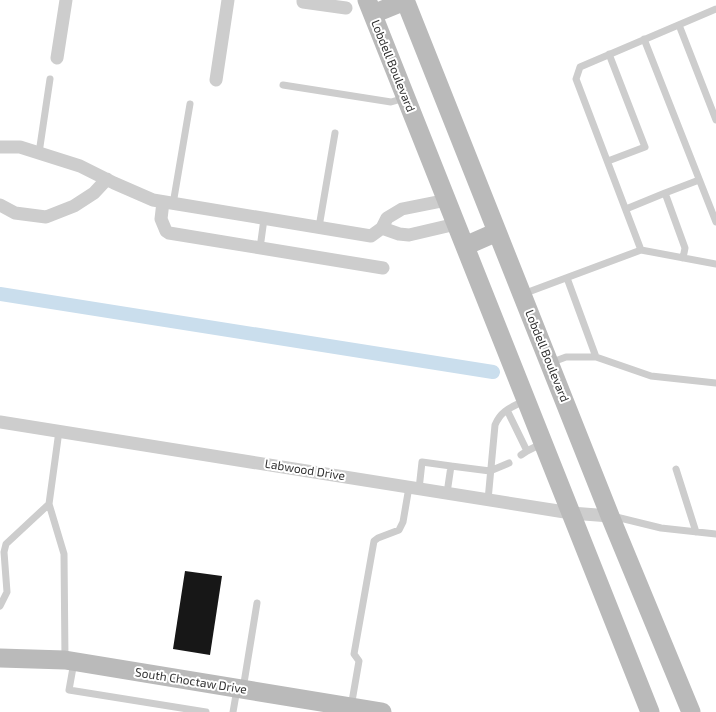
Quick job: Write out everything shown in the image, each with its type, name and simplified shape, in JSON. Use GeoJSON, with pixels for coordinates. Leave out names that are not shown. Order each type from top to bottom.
{"type":"FeatureCollection","features":[{"type":"Feature","properties":{"kind":"main road"},"geometry":{"type":"LineString","coordinates":[[370,7],[405,0]]}},
{"type":"Feature","properties":{"kind":"main road","name":"Lobdell Boulevard"},"geometry":{"type":"LineString","coordinates":[[405,0],[610,516],[691,712]]}},
{"type":"Feature","properties":{"kind":"main road","name":"Lobdell Boulevard"},"geometry":{"type":"LineString","coordinates":[[370,7],[526,400],[530,450],[571,513],[650,712]]}},
{"type":"Feature","properties":{"kind":"main road"},"geometry":{"type":"LineString","coordinates":[[465,246],[497,232]]}},
{"type":"Feature","properties":{"kind":"main road","name":"South Choctaw Drive"},"geometry":{"type":"LineString","coordinates":[[0,658],[70,661],[240,689],[314,704],[351,707],[382,712]]}},
{"type":"Feature","properties":{"kind":"street"},"geometry":{"type":"LineString","coordinates":[[58,58],[66,0]]}},
{"type":"Feature","properties":{"kind":"street"},"geometry":{"type":"LineString","coordinates":[[216,80],[228,0]]}},
{"type":"Feature","properties":{"kind":"street"},"geometry":{"type":"LineString","coordinates":[[303,0],[303,2],[346,8]]}},
{"type":"Feature","properties":{"kind":"street"},"geometry":{"type":"LineString","coordinates":[[0,146],[20,147],[80,166],[153,200],[371,236],[382,228],[387,218],[402,209],[447,200]]}},
{"type":"Feature","properties":{"kind":"street"},"geometry":{"type":"LineString","coordinates":[[0,205],[16,213],[46,217],[74,206],[94,194],[107,179]]}},
{"type":"Feature","properties":{"kind":"street"},"geometry":{"type":"LineString","coordinates":[[168,203],[161,219],[166,231],[383,268]]}},
{"type":"Feature","properties":{"kind":"street"},"geometry":{"type":"LineString","coordinates":[[382,228],[399,234],[409,235],[456,224]]}},
{"type":"Feature","properties":{"kind":"street","name":"Labwood Drive"},"geometry":{"type":"LineString","coordinates":[[0,422],[571,513],[610,516]]}},
{"type":"Feature","properties":{"kind":"lane"},"geometry":{"type":"LineString","coordinates":[[641,250],[576,79],[580,67],[716,9]]}},
{"type":"Feature","properties":{"kind":"lane"},"geometry":{"type":"LineString","coordinates":[[679,25],[716,120]]}},
{"type":"Feature","properties":{"kind":"lane"},"geometry":{"type":"LineString","coordinates":[[644,40],[716,222]]}},
{"type":"Feature","properties":{"kind":"lane"},"geometry":{"type":"LineString","coordinates":[[608,161],[645,147],[609,54]]}},
{"type":"Feature","properties":{"kind":"lane"},"geometry":{"type":"LineString","coordinates":[[39,153],[50,79]]}},
{"type":"Feature","properties":{"kind":"lane"},"geometry":{"type":"LineString","coordinates":[[283,85],[391,102],[406,98]]}},
{"type":"Feature","properties":{"kind":"lane"},"geometry":{"type":"LineString","coordinates":[[168,203],[190,104]]}},
{"type":"Feature","properties":{"kind":"lane"},"geometry":{"type":"LineString","coordinates":[[319,228],[335,133]]}},
{"type":"Feature","properties":{"kind":"lane"},"geometry":{"type":"LineString","coordinates":[[626,209],[699,180]]}},
{"type":"Feature","properties":{"kind":"lane"},"geometry":{"type":"LineString","coordinates":[[665,193],[685,248],[684,258]]}},
{"type":"Feature","properties":{"kind":"lane"},"geometry":{"type":"LineString","coordinates":[[260,248],[264,219]]}},
{"type":"Feature","properties":{"kind":"lane"},"geometry":{"type":"LineString","coordinates":[[522,294],[641,250],[716,264]]}},
{"type":"Feature","properties":{"kind":"lane"},"geometry":{"type":"LineString","coordinates":[[566,278],[596,358]]}},
{"type":"Feature","properties":{"kind":"lane"},"geometry":{"type":"LineString","coordinates":[[550,364],[566,356],[596,358],[651,376],[716,383]]}},
{"type":"Feature","properties":{"kind":"lane"},"geometry":{"type":"LineString","coordinates":[[488,500],[495,425],[499,416],[526,400]]}},
{"type":"Feature","properties":{"kind":"lane"},"geometry":{"type":"LineString","coordinates":[[507,410],[530,450]]}},
{"type":"Feature","properties":{"kind":"lane"},"geometry":{"type":"LineString","coordinates":[[60,431],[49,504],[64,554],[66,641],[70,661],[69,690],[206,712]]}},
{"type":"Feature","properties":{"kind":"lane"},"geometry":{"type":"LineString","coordinates":[[351,707],[359,661],[354,654],[374,541],[399,530],[403,522],[422,462],[490,472],[509,462]]}},
{"type":"Feature","properties":{"kind":"lane"},"geometry":{"type":"LineString","coordinates":[[447,493],[451,466]]}},
{"type":"Feature","properties":{"kind":"lane"},"geometry":{"type":"LineString","coordinates":[[676,469],[696,532]]}},
{"type":"Feature","properties":{"kind":"lane"},"geometry":{"type":"LineString","coordinates":[[0,606],[8,592],[4,552],[6,544],[49,504]]}},
{"type":"Feature","properties":{"kind":"lane"},"geometry":{"type":"LineString","coordinates":[[610,516],[662,528],[716,534]]}},
{"type":"Feature","properties":{"kind":"lane"},"geometry":{"type":"LineString","coordinates":[[233,712],[240,689],[257,603]]}},
{"type":"Feature","properties":{"kind":"building"},"geometry":{"type":"Polygon","coordinates":[[[185,571],[222,576],[210,655],[173,649],[185,571]]]}},
{"type":"Feature","properties":{"kind":"waterway"},"geometry":{"type":"LineString","coordinates":[[0,294],[493,372]]}}]}
